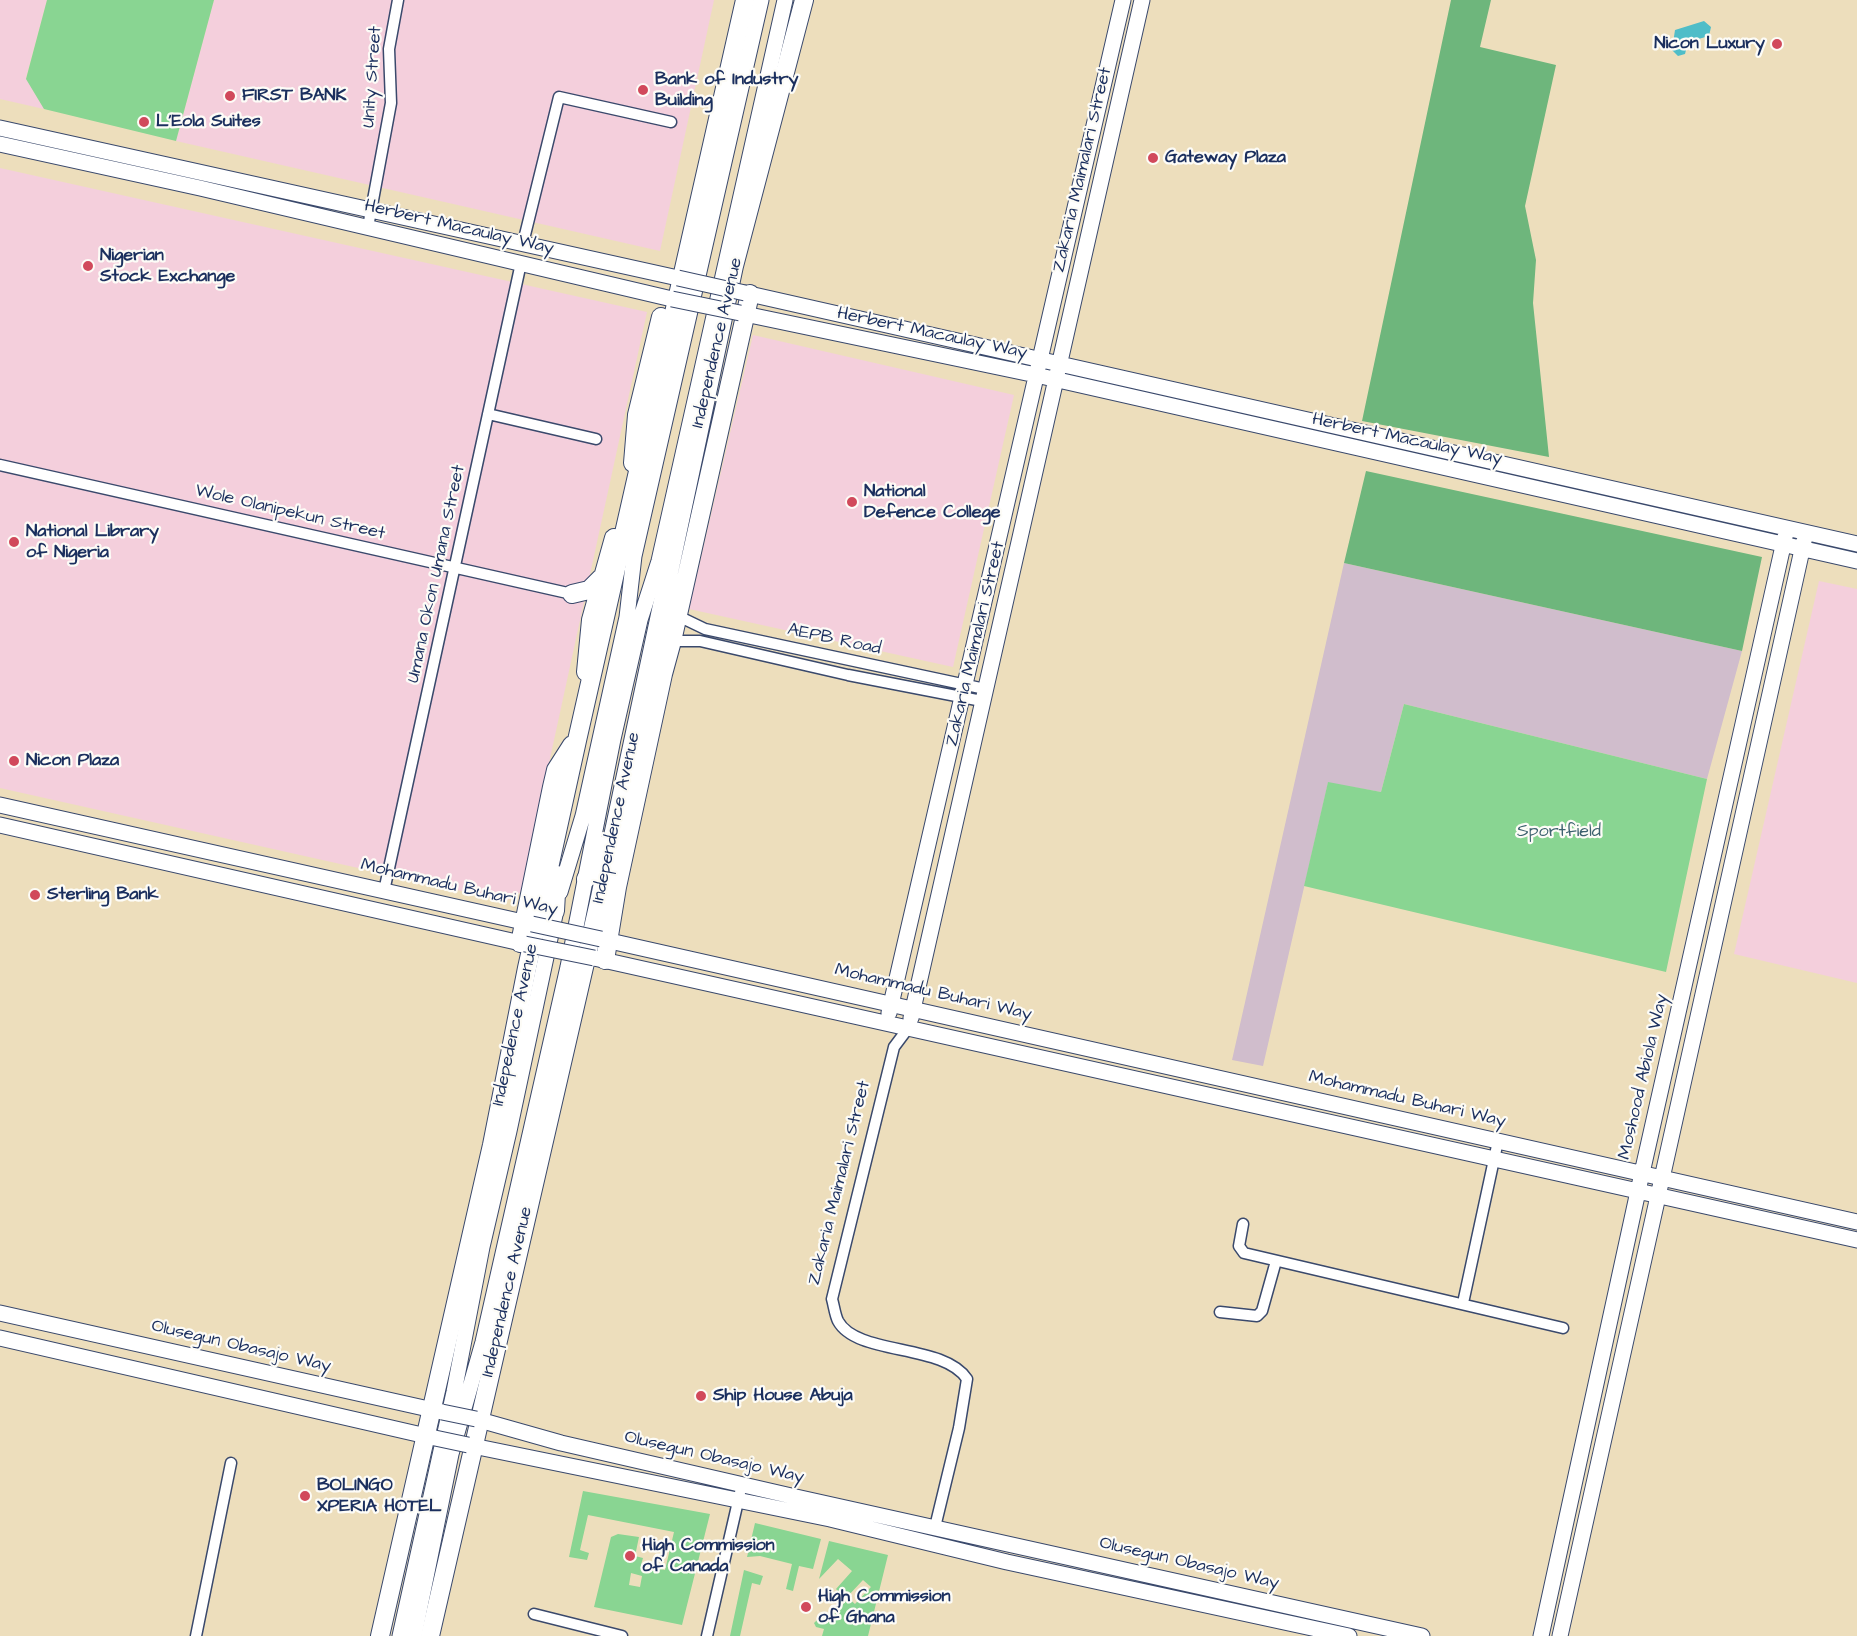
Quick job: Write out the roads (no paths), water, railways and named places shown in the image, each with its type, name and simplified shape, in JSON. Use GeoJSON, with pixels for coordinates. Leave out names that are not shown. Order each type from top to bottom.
{"type":"FeatureCollection","features":[{"type":"Feature","properties":{"kind":"main road","name":"Independence Avenue"},"geometry":{"type":"LineString","coordinates":[[427,1635],[614,829],[732,277],[804,0]]}},
{"type":"Feature","properties":{"kind":"main road","name":"Zakaria Maimalari Street"},"geometry":{"type":"LineString","coordinates":[[886,1022],[1123,0]]}},
{"type":"Feature","properties":{"kind":"main road","name":"Zakaria Maimalari Street"},"geometry":{"type":"LineString","coordinates":[[909,1027],[1142,0]]}},
{"type":"Feature","properties":{"kind":"main road","name":"Independence Avenue"},"geometry":{"type":"LineString","coordinates":[[400,1636],[459,1371],[482,1247],[512,1119],[549,908],[586,805],[627,617],[634,556],[752,5]]}},
{"type":"Feature","properties":{"kind":"main road"},"geometry":{"type":"LineString","coordinates":[[634,496],[633,442],[637,414],[674,277],[715,78],[752,5]]}},
{"type":"Feature","properties":{"kind":"main road"},"geometry":{"type":"LineString","coordinates":[[549,908],[560,819],[578,736],[752,5]]}},
{"type":"Feature","properties":{"kind":"main road","name":"Independence Avenue"},"geometry":{"type":"LineString","coordinates":[[427,1635],[451,1454],[483,1342],[586,879],[613,739],[640,620],[659,561],[783,6]]}},
{"type":"Feature","properties":{"kind":"main road"},"geometry":{"type":"LineString","coordinates":[[1113,46],[1131,49]]}},
{"type":"Feature","properties":{"kind":"main road","name":"Herbert Macaulay Way"},"geometry":{"type":"LineString","coordinates":[[5,129],[372,208],[1857,544]]}},
{"type":"Feature","properties":{"kind":"main road","name":"Herbert Macaulay Way"},"geometry":{"type":"LineString","coordinates":[[3,149],[368,227],[669,298],[1036,375],[1857,561]]}},
{"type":"Feature","properties":{"kind":"main road"},"geometry":{"type":"LineString","coordinates":[[600,959],[678,616],[747,293]]}},
{"type":"Feature","properties":{"kind":"main road"},"geometry":{"type":"LineString","coordinates":[[586,704],[586,647],[591,620],[614,538],[630,514]]}},
{"type":"Feature","properties":{"kind":"main road","name":"Moshood Abiola Way"},"geometry":{"type":"LineString","coordinates":[[1541,1636],[1641,1173],[1718,843],[1787,528]]}},
{"type":"Feature","properties":{"kind":"main road"},"geometry":{"type":"LineString","coordinates":[[1560,1636],[1806,532]]}},
{"type":"Feature","properties":{"kind":"main road"},"geometry":{"type":"LineString","coordinates":[[572,594],[586,592],[601,578]]}},
{"type":"Feature","properties":{"kind":"main road"},"geometry":{"type":"LineString","coordinates":[[572,594],[586,605],[591,620]]}},
{"type":"Feature","properties":{"kind":"main road"},"geometry":{"type":"LineString","coordinates":[[523,943],[556,770],[578,736]]}},
{"type":"Feature","properties":{"kind":"main road","name":"Mohammadu Buhari Way"},"geometry":{"type":"LineString","coordinates":[[0,805],[891,1003],[1857,1222]]}},
{"type":"Feature","properties":{"kind":"main road","name":"Mohammadu Buhari Way"},"geometry":{"type":"LineString","coordinates":[[0,825],[1857,1240]]}},
{"type":"Feature","properties":{"kind":"main road"},"geometry":{"type":"LineString","coordinates":[[586,879],[614,829]]}},
{"type":"Feature","properties":{"kind":"main road"},"geometry":{"type":"LineString","coordinates":[[1718,843],[1735,847]]}},
{"type":"Feature","properties":{"kind":"main road"},"geometry":{"type":"LineString","coordinates":[[205,872],[210,853]]}},
{"type":"Feature","properties":{"kind":"main road","name":"Indepedence Avenue"},"geometry":{"type":"LineString","coordinates":[[437,1411],[492,1145],[549,908]]}},
{"type":"Feature","properties":{"kind":"main road","name":"Olusegun Obasajo Way"},"geometry":{"type":"LineString","coordinates":[[0,1313],[477,1419],[740,1492],[869,1520],[1018,1564],[1349,1636]]}},
{"type":"Feature","properties":{"kind":"main road","name":"Olusegun Obasajo Way"},"geometry":{"type":"LineString","coordinates":[[0,1338],[557,1463],[740,1492]]}},
{"type":"Feature","properties":{"kind":"main road"},"geometry":{"type":"LineString","coordinates":[[380,1636],[437,1411]]}},
{"type":"Feature","properties":{"kind":"main road"},"geometry":{"type":"LineString","coordinates":[[557,1463],[561,1443]]}},
{"type":"Feature","properties":{"kind":"main road","name":"Olusegun Obasajo Way"},"geometry":{"type":"LineString","coordinates":[[869,1520],[936,1527],[1393,1633],[1422,1636]]}},
{"type":"Feature","properties":{"kind":"street","name":"Unity Street"},"geometry":{"type":"LineString","coordinates":[[368,227],[391,103],[389,49],[398,0]]}},
{"type":"Feature","properties":{"kind":"street"},"geometry":{"type":"LineString","coordinates":[[523,243],[559,97],[671,122]]}},
{"type":"Feature","properties":{"kind":"street"},"geometry":{"type":"LineString","coordinates":[[3,149],[5,129]]}},
{"type":"Feature","properties":{"kind":"street","name":"Umana Okon Umana Street"},"geometry":{"type":"LineString","coordinates":[[384,891],[520,263]]}},
{"type":"Feature","properties":{"kind":"street"},"geometry":{"type":"LineString","coordinates":[[489,414],[596,438]]}},
{"type":"Feature","properties":{"kind":"street","name":"Wole Olanipekun Street"},"geometry":{"type":"LineString","coordinates":[[0,465],[572,594]]}},
{"type":"Feature","properties":{"kind":"street","name":"AEPB Road"},"geometry":{"type":"LineString","coordinates":[[678,616],[705,629],[984,695]]}},
{"type":"Feature","properties":{"kind":"street","name":"AEPB Road"},"geometry":{"type":"LineString","coordinates":[[672,641],[700,641],[848,675],[963,691]]}},
{"type":"Feature","properties":{"kind":"street"},"geometry":{"type":"LineString","coordinates":[[886,1022],[894,1047]]}},
{"type":"Feature","properties":{"kind":"street","name":"Zakaria Maimalari Street"},"geometry":{"type":"LineString","coordinates":[[909,1027],[894,1047],[832,1299],[838,1322],[855,1337],[934,1358],[952,1366],[967,1379],[959,1428],[936,1527]]}},
{"type":"Feature","properties":{"kind":"street"},"geometry":{"type":"LineString","coordinates":[[1462,1303],[1498,1141]]}},
{"type":"Feature","properties":{"kind":"street"},"geometry":{"type":"LineString","coordinates":[[1243,1224],[1240,1249],[1276,1261],[1563,1328]]}},
{"type":"Feature","properties":{"kind":"street"},"geometry":{"type":"LineString","coordinates":[[1220,1312],[1257,1316],[1262,1311],[1276,1261]]}},
{"type":"Feature","properties":{"kind":"street"},"geometry":{"type":"LineString","coordinates":[[196,1636],[231,1463]]}},
{"type":"Feature","properties":{"kind":"street"},"geometry":{"type":"LineString","coordinates":[[707,1636],[740,1492]]}},
{"type":"Feature","properties":{"kind":"street"},"geometry":{"type":"LineString","coordinates":[[534,1614],[622,1636]]}},
{"type":"Feature","properties":{"kind":"water"},"geometry":{"type":"Polygon","coordinates":[[[1704,21],[1711,27],[1709,36],[1688,42],[1685,54],[1678,56],[1672,50],[1675,30],[1704,21]]]}},
{"type":"Feature","properties":{"kind":"place","name":"Nicon Luxury"},"geometry":{"type":"Point","coordinates":[1777,44]}},
{"type":"Feature","properties":{"kind":"place","name":"Bank of Industry Building"},"geometry":{"type":"Point","coordinates":[643,90]}},
{"type":"Feature","properties":{"kind":"place","name":"FIRST BANK"},"geometry":{"type":"Point","coordinates":[230,96]}},
{"type":"Feature","properties":{"kind":"place","name":"L'Eola Suites"},"geometry":{"type":"Point","coordinates":[144,122]}},
{"type":"Feature","properties":{"kind":"place","name":"Gateway Plaza"},"geometry":{"type":"Point","coordinates":[1153,158]}},
{"type":"Feature","properties":{"kind":"place","name":"Nigerian Stock Exchange"},"geometry":{"type":"Point","coordinates":[88,266]}},
{"type":"Feature","properties":{"kind":"place","name":"National Defence College"},"geometry":{"type":"Point","coordinates":[852,502]}},
{"type":"Feature","properties":{"kind":"place","name":"National Library of Nigeria"},"geometry":{"type":"Point","coordinates":[14,542]}},
{"type":"Feature","properties":{"kind":"place","name":"Nicon Plaza"},"geometry":{"type":"Point","coordinates":[14,761]}},
{"type":"Feature","properties":{"kind":"place","name":"Sterling Bank"},"geometry":{"type":"Point","coordinates":[35,895]}},
{"type":"Feature","properties":{"kind":"place","name":"Ship House Abuja"},"geometry":{"type":"Point","coordinates":[701,1396]}},
{"type":"Feature","properties":{"kind":"place","name":"BOLINGO XPERIA HOTEL"},"geometry":{"type":"Point","coordinates":[305,1496]}},
{"type":"Feature","properties":{"kind":"place","name":"High Commission of Canada"},"geometry":{"type":"Point","coordinates":[630,1556]}},
{"type":"Feature","properties":{"kind":"place","name":"High Commission of Ghana"},"geometry":{"type":"Point","coordinates":[806,1607]}},
{"type":"Feature","properties":{"kind":"park label","name":"Sportfield"},"geometry":{"type":"Point","coordinates":[1559,832]}}]}
